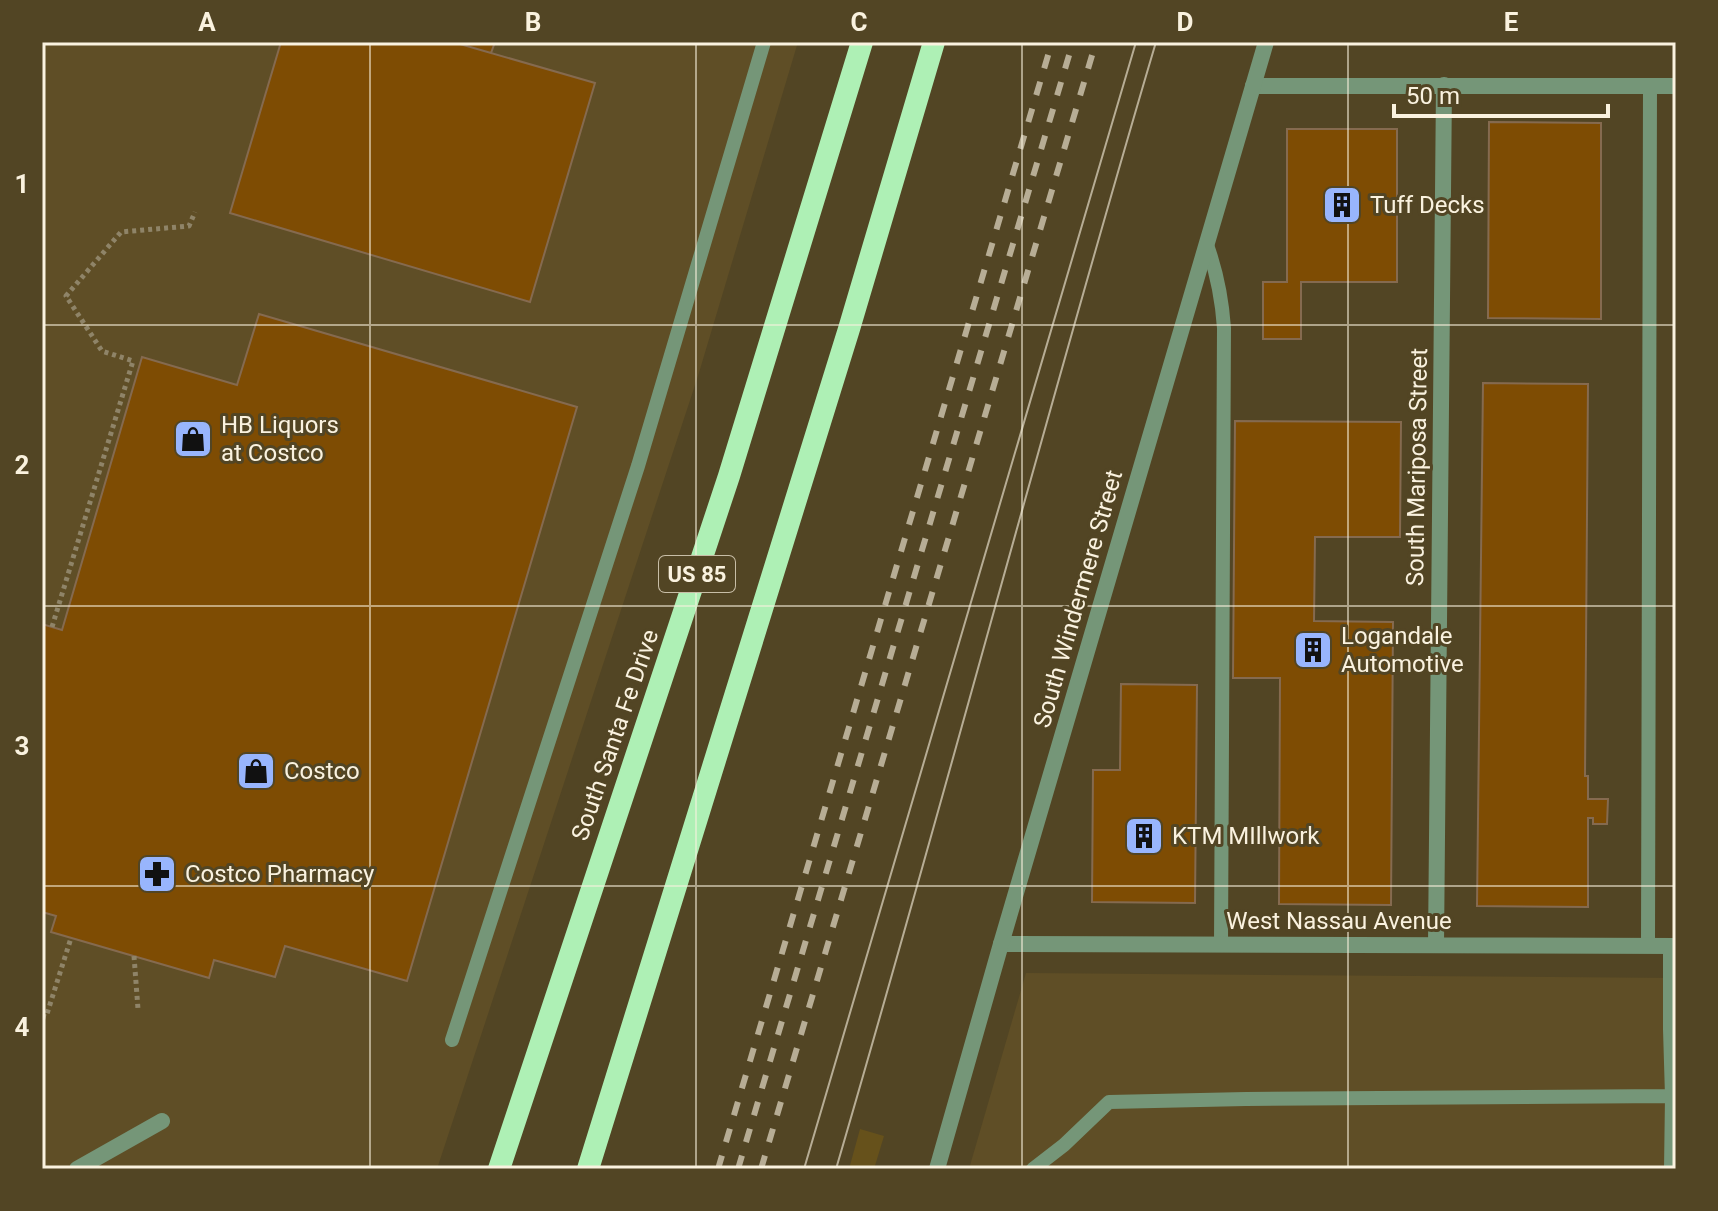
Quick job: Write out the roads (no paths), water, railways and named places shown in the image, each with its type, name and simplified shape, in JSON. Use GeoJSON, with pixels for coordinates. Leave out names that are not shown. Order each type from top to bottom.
{"type":"FeatureCollection","features":[{"type":"Feature","properties":{"kind":"highway","name":"South Santa Fe Drive"},"geometry":{"type":"LineString","coordinates":[[499,1169],[729,476],[862,42]]}},
{"type":"Feature","properties":{"kind":"highway","name":"US 85"},"geometry":{"type":"LineString","coordinates":[[588,1169],[840,359],[934,42]]}},
{"type":"Feature","properties":{"kind":"highway"},"geometry":{"type":"LineString","coordinates":[[597,1169],[623,1057]]}},
{"type":"Feature","properties":{"kind":"street","name":"South Windermere Street"},"geometry":{"type":"LineString","coordinates":[[937,1169],[1266,42]]}},
{"type":"Feature","properties":{"kind":"street","name":"South Mariposa Street"},"geometry":{"type":"LineString","coordinates":[[1436,945],[1444,85]]}},
{"type":"Feature","properties":{"kind":"street"},"geometry":{"type":"LineString","coordinates":[[1253,86],[1676,86]]}},
{"type":"Feature","properties":{"kind":"street","name":"West Nassau Avenue"},"geometry":{"type":"LineString","coordinates":[[1001,944],[1673,946]]}},
{"type":"Feature","properties":{"kind":"street"},"geometry":{"type":"LineString","coordinates":[[77,1169],[162,1121]]}},
{"type":"Feature","properties":{"kind":"lane"},"geometry":{"type":"LineString","coordinates":[[452,1040],[638,466],[764,42]]}},
{"type":"Feature","properties":{"kind":"lane"},"geometry":{"type":"LineString","coordinates":[[1648,946],[1650,86]]}},
{"type":"Feature","properties":{"kind":"lane"},"geometry":{"type":"LineString","coordinates":[[1207,245],[1222,297],[1224,328],[1221,945]]}},
{"type":"Feature","properties":{"kind":"lane"},"geometry":{"type":"LineString","coordinates":[[1671,1169],[1673,946]]}},
{"type":"Feature","properties":{"kind":"lane"},"geometry":{"type":"LineString","coordinates":[[1033,1169],[1064,1145],[1109,1102],[1672,1096]]}},
{"type":"Feature","properties":{"kind":"tram line"},"geometry":{"type":"LineString","coordinates":[[804,1169],[1136,42]]}},
{"type":"Feature","properties":{"kind":"tram line"},"geometry":{"type":"LineString","coordinates":[[836,1169],[1156,42]]}},
{"type":"Feature","properties":{"kind":"railway"},"geometry":{"type":"LineString","coordinates":[[718,1169],[1052,42]]}},
{"type":"Feature","properties":{"kind":"railway"},"geometry":{"type":"LineString","coordinates":[[738,1169],[1073,42]]}},
{"type":"Feature","properties":{"kind":"railway"},"geometry":{"type":"LineString","coordinates":[[761,1169],[1096,42]]}},
{"type":"Feature","properties":{"kind":"place","name":"Tuff Decks"},"geometry":{"type":"Point","coordinates":[1342,205]}},
{"type":"Feature","properties":{"kind":"place","name":"HB Liquors at Costco"},"geometry":{"type":"Point","coordinates":[193,439]}},
{"type":"Feature","properties":{"kind":"place","name":"Logandale Automotive"},"geometry":{"type":"Point","coordinates":[1313,650]}},
{"type":"Feature","properties":{"kind":"place","name":"Costco"},"geometry":{"type":"Point","coordinates":[256,771]}},
{"type":"Feature","properties":{"kind":"place","name":"KTM MIllwork"},"geometry":{"type":"Point","coordinates":[1144,836]}},
{"type":"Feature","properties":{"kind":"place","name":"Costco Pharmacy"},"geometry":{"type":"Point","coordinates":[157,874]}}]}
